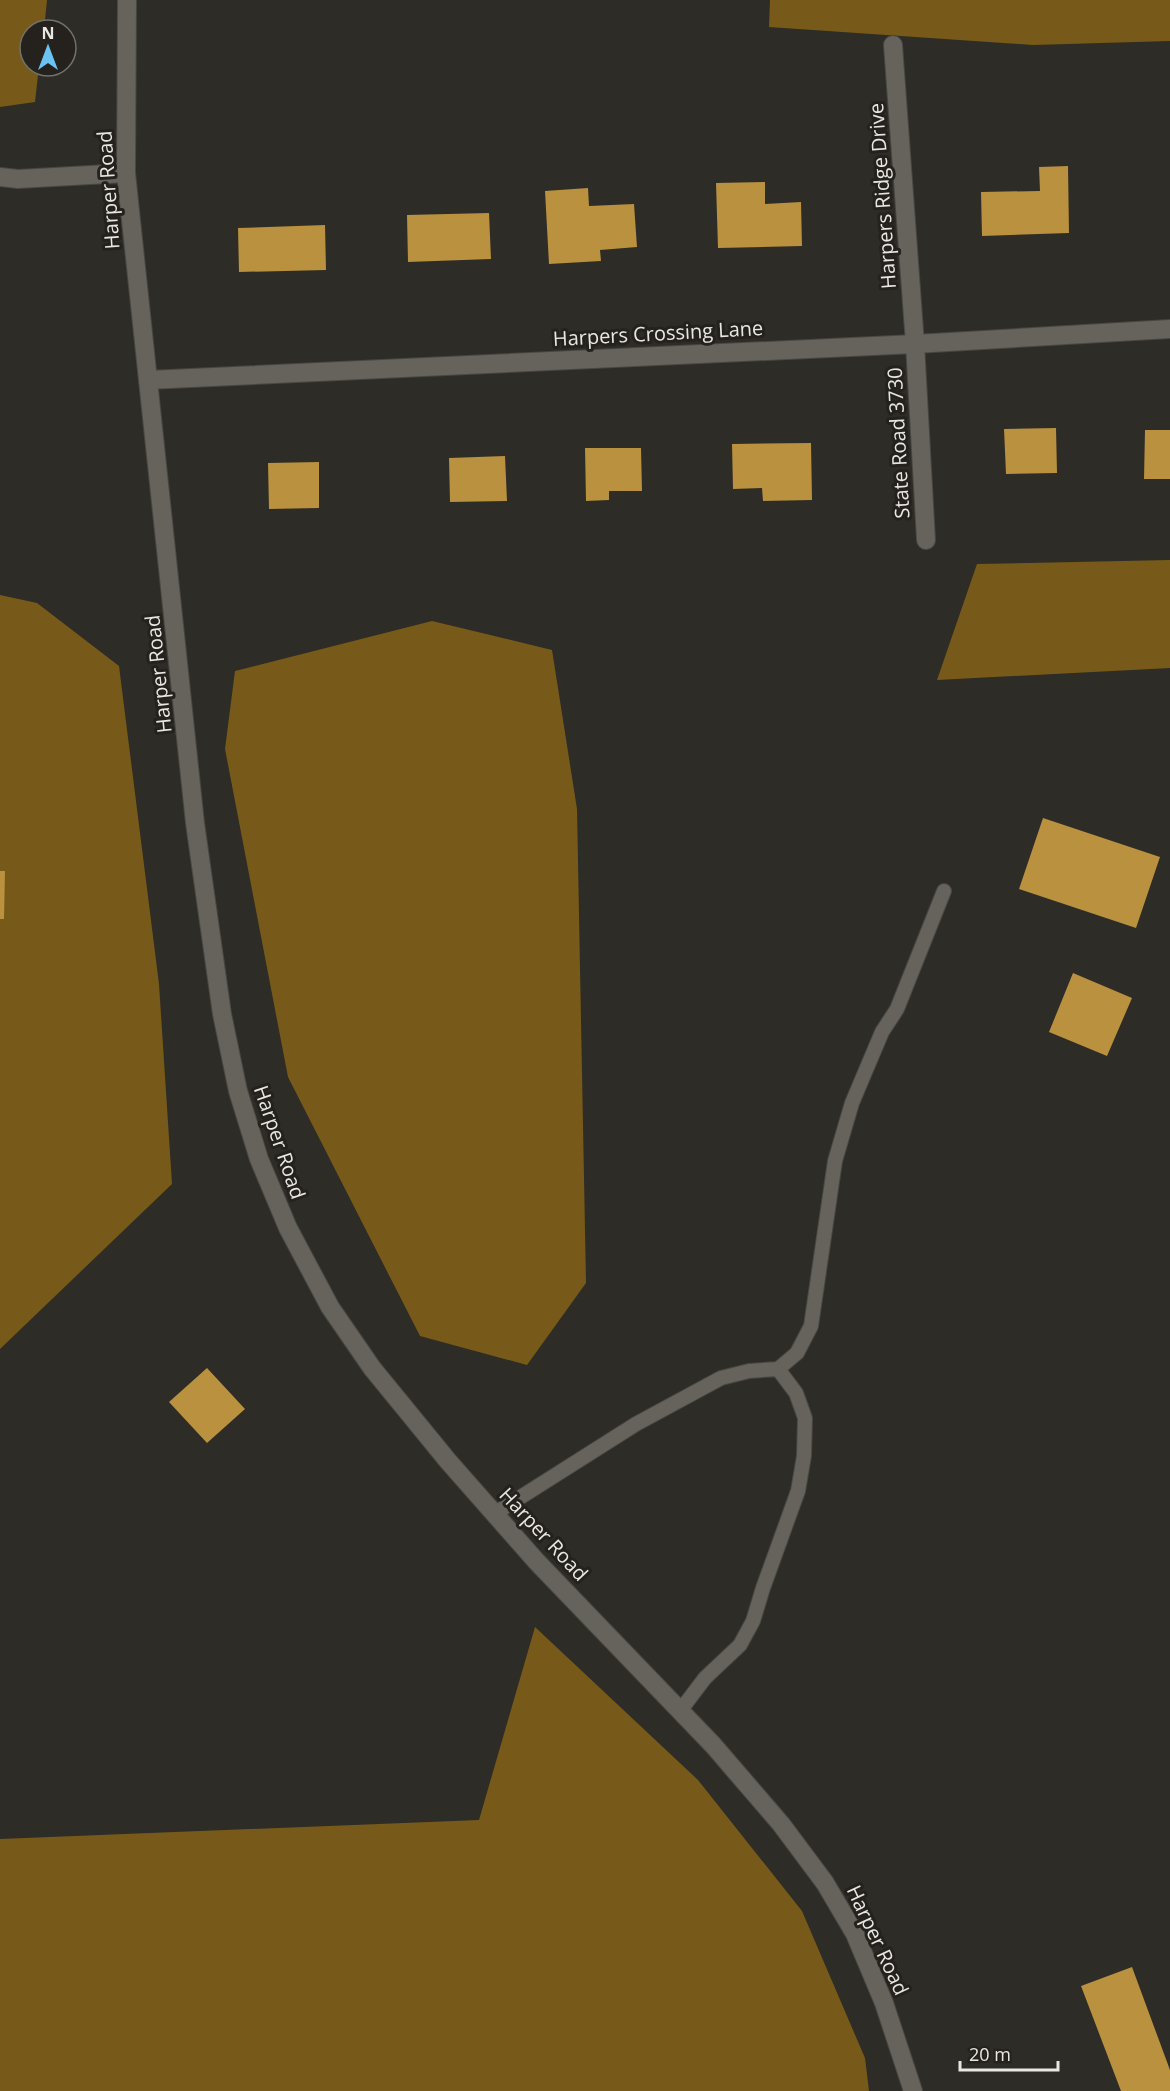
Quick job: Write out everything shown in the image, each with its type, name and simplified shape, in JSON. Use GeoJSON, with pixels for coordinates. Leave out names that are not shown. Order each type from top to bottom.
{"type":"FeatureCollection","features":[{"type":"Feature","properties":{"kind":"street","name":"Harper Road"},"geometry":{"type":"LineString","coordinates":[[127,0],[126,173],[195,823],[222,1014],[237,1091],[259,1159],[288,1228],[330,1307],[372,1368],[448,1461],[537,1562],[713,1745],[781,1824],[825,1883],[855,1934],[884,2003],[913,2091]]}},
{"type":"Feature","properties":{"kind":"street","name":"Harpers Ridge Drive"},"geometry":{"type":"LineString","coordinates":[[893,45],[915,344]]}},
{"type":"Feature","properties":{"kind":"street"},"geometry":{"type":"LineString","coordinates":[[0,177],[126,173]]}},
{"type":"Feature","properties":{"kind":"street","name":"Harpers Crossing Lane"},"geometry":{"type":"LineString","coordinates":[[148,380],[915,344],[1170,329]]}},
{"type":"Feature","properties":{"kind":"street","name":"State Road 3730"},"geometry":{"type":"LineString","coordinates":[[915,344],[926,540]]}},
{"type":"Feature","properties":{"kind":"lane"},"geometry":{"type":"LineString","coordinates":[[494,1514],[636,1424],[721,1378],[749,1371],[778,1369],[797,1353],[811,1326],[835,1161],[852,1103],[882,1032],[897,1009],[944,891]]}},
{"type":"Feature","properties":{"kind":"lane"},"geometry":{"type":"LineString","coordinates":[[680,1711],[705,1678],[740,1645],[753,1621],[798,1491],[804,1456],[805,1418],[796,1393],[778,1369]]}},
{"type":"Feature","properties":{"kind":"shaded area"},"geometry":{"type":"Polygon","coordinates":[[[0,0],[47,0],[45,18],[18,18],[18,78],[38,78],[35,102],[0,107],[0,0]]]}},
{"type":"Feature","properties":{"kind":"shaded area"},"geometry":{"type":"Polygon","coordinates":[[[770,0],[1170,0],[1170,41],[1033,45],[769,27],[770,0]]]}},
{"type":"Feature","properties":{"kind":"shaded area"},"geometry":{"type":"Polygon","coordinates":[[[1170,560],[1170,668],[937,680],[977,564],[1170,560]]]}},
{"type":"Feature","properties":{"kind":"shaded area"},"geometry":{"type":"Polygon","coordinates":[[[0,595],[37,603],[119,666],[159,984],[172,1184],[0,1349],[0,595]]]}},
{"type":"Feature","properties":{"kind":"shaded area"},"geometry":{"type":"Polygon","coordinates":[[[432,621],[552,650],[577,809],[586,1283],[527,1365],[420,1336],[288,1077],[225,749],[235,671],[432,621]]]}},
{"type":"Feature","properties":{"kind":"shaded area"},"geometry":{"type":"Polygon","coordinates":[[[535,1627],[698,1780],[802,1911],[865,2058],[869,2091],[0,2091],[0,1839],[479,1820],[535,1627]]]}},
{"type":"Feature","properties":{"kind":"building"},"geometry":{"type":"Polygon","coordinates":[[[1068,166],[1069,233],[982,236],[981,192],[1040,191],[1039,167],[1068,166]]]}},
{"type":"Feature","properties":{"kind":"building"},"geometry":{"type":"Polygon","coordinates":[[[765,182],[765,204],[801,202],[802,246],[718,248],[716,183],[765,182]]]}},
{"type":"Feature","properties":{"kind":"building"},"geometry":{"type":"Polygon","coordinates":[[[588,188],[589,206],[634,204],[637,247],[600,250],[601,261],[549,264],[545,191],[588,188]]]}},
{"type":"Feature","properties":{"kind":"building"},"geometry":{"type":"Polygon","coordinates":[[[489,213],[491,259],[408,262],[407,215],[489,213]]]}},
{"type":"Feature","properties":{"kind":"building"},"geometry":{"type":"Polygon","coordinates":[[[325,225],[326,270],[239,272],[238,228],[325,225]]]}},
{"type":"Feature","properties":{"kind":"building"},"geometry":{"type":"Polygon","coordinates":[[[1056,428],[1057,473],[1006,474],[1004,429],[1056,428]]]}},
{"type":"Feature","properties":{"kind":"building"},"geometry":{"type":"Polygon","coordinates":[[[1145,430],[1170,430],[1170,479],[1144,479],[1145,430]]]}},
{"type":"Feature","properties":{"kind":"building"},"geometry":{"type":"Polygon","coordinates":[[[811,443],[812,500],[763,501],[762,488],[733,489],[732,444],[811,443]]]}},
{"type":"Feature","properties":{"kind":"building"},"geometry":{"type":"Polygon","coordinates":[[[585,448],[641,448],[642,491],[609,491],[609,500],[586,501],[585,448]]]}},
{"type":"Feature","properties":{"kind":"building"},"geometry":{"type":"Polygon","coordinates":[[[505,456],[507,501],[450,502],[449,458],[505,456]]]}},
{"type":"Feature","properties":{"kind":"building"},"geometry":{"type":"Polygon","coordinates":[[[319,462],[319,508],[269,509],[268,463],[319,462]]]}},
{"type":"Feature","properties":{"kind":"building"},"geometry":{"type":"Polygon","coordinates":[[[1043,818],[1160,857],[1136,928],[1019,889],[1043,818]]]}},
{"type":"Feature","properties":{"kind":"building"},"geometry":{"type":"Polygon","coordinates":[[[0,871],[5,871],[4,919],[0,919],[0,871]]]}},
{"type":"Feature","properties":{"kind":"building"},"geometry":{"type":"Polygon","coordinates":[[[1073,973],[1132,998],[1107,1056],[1049,1032],[1073,973]]]}},
{"type":"Feature","properties":{"kind":"building"},"geometry":{"type":"Polygon","coordinates":[[[207,1368],[245,1409],[207,1443],[169,1402],[207,1368]]]}},
{"type":"Feature","properties":{"kind":"building"},"geometry":{"type":"Polygon","coordinates":[[[1132,1967],[1170,2070],[1170,2091],[1121,2091],[1081,1986],[1132,1967]]]}}]}
